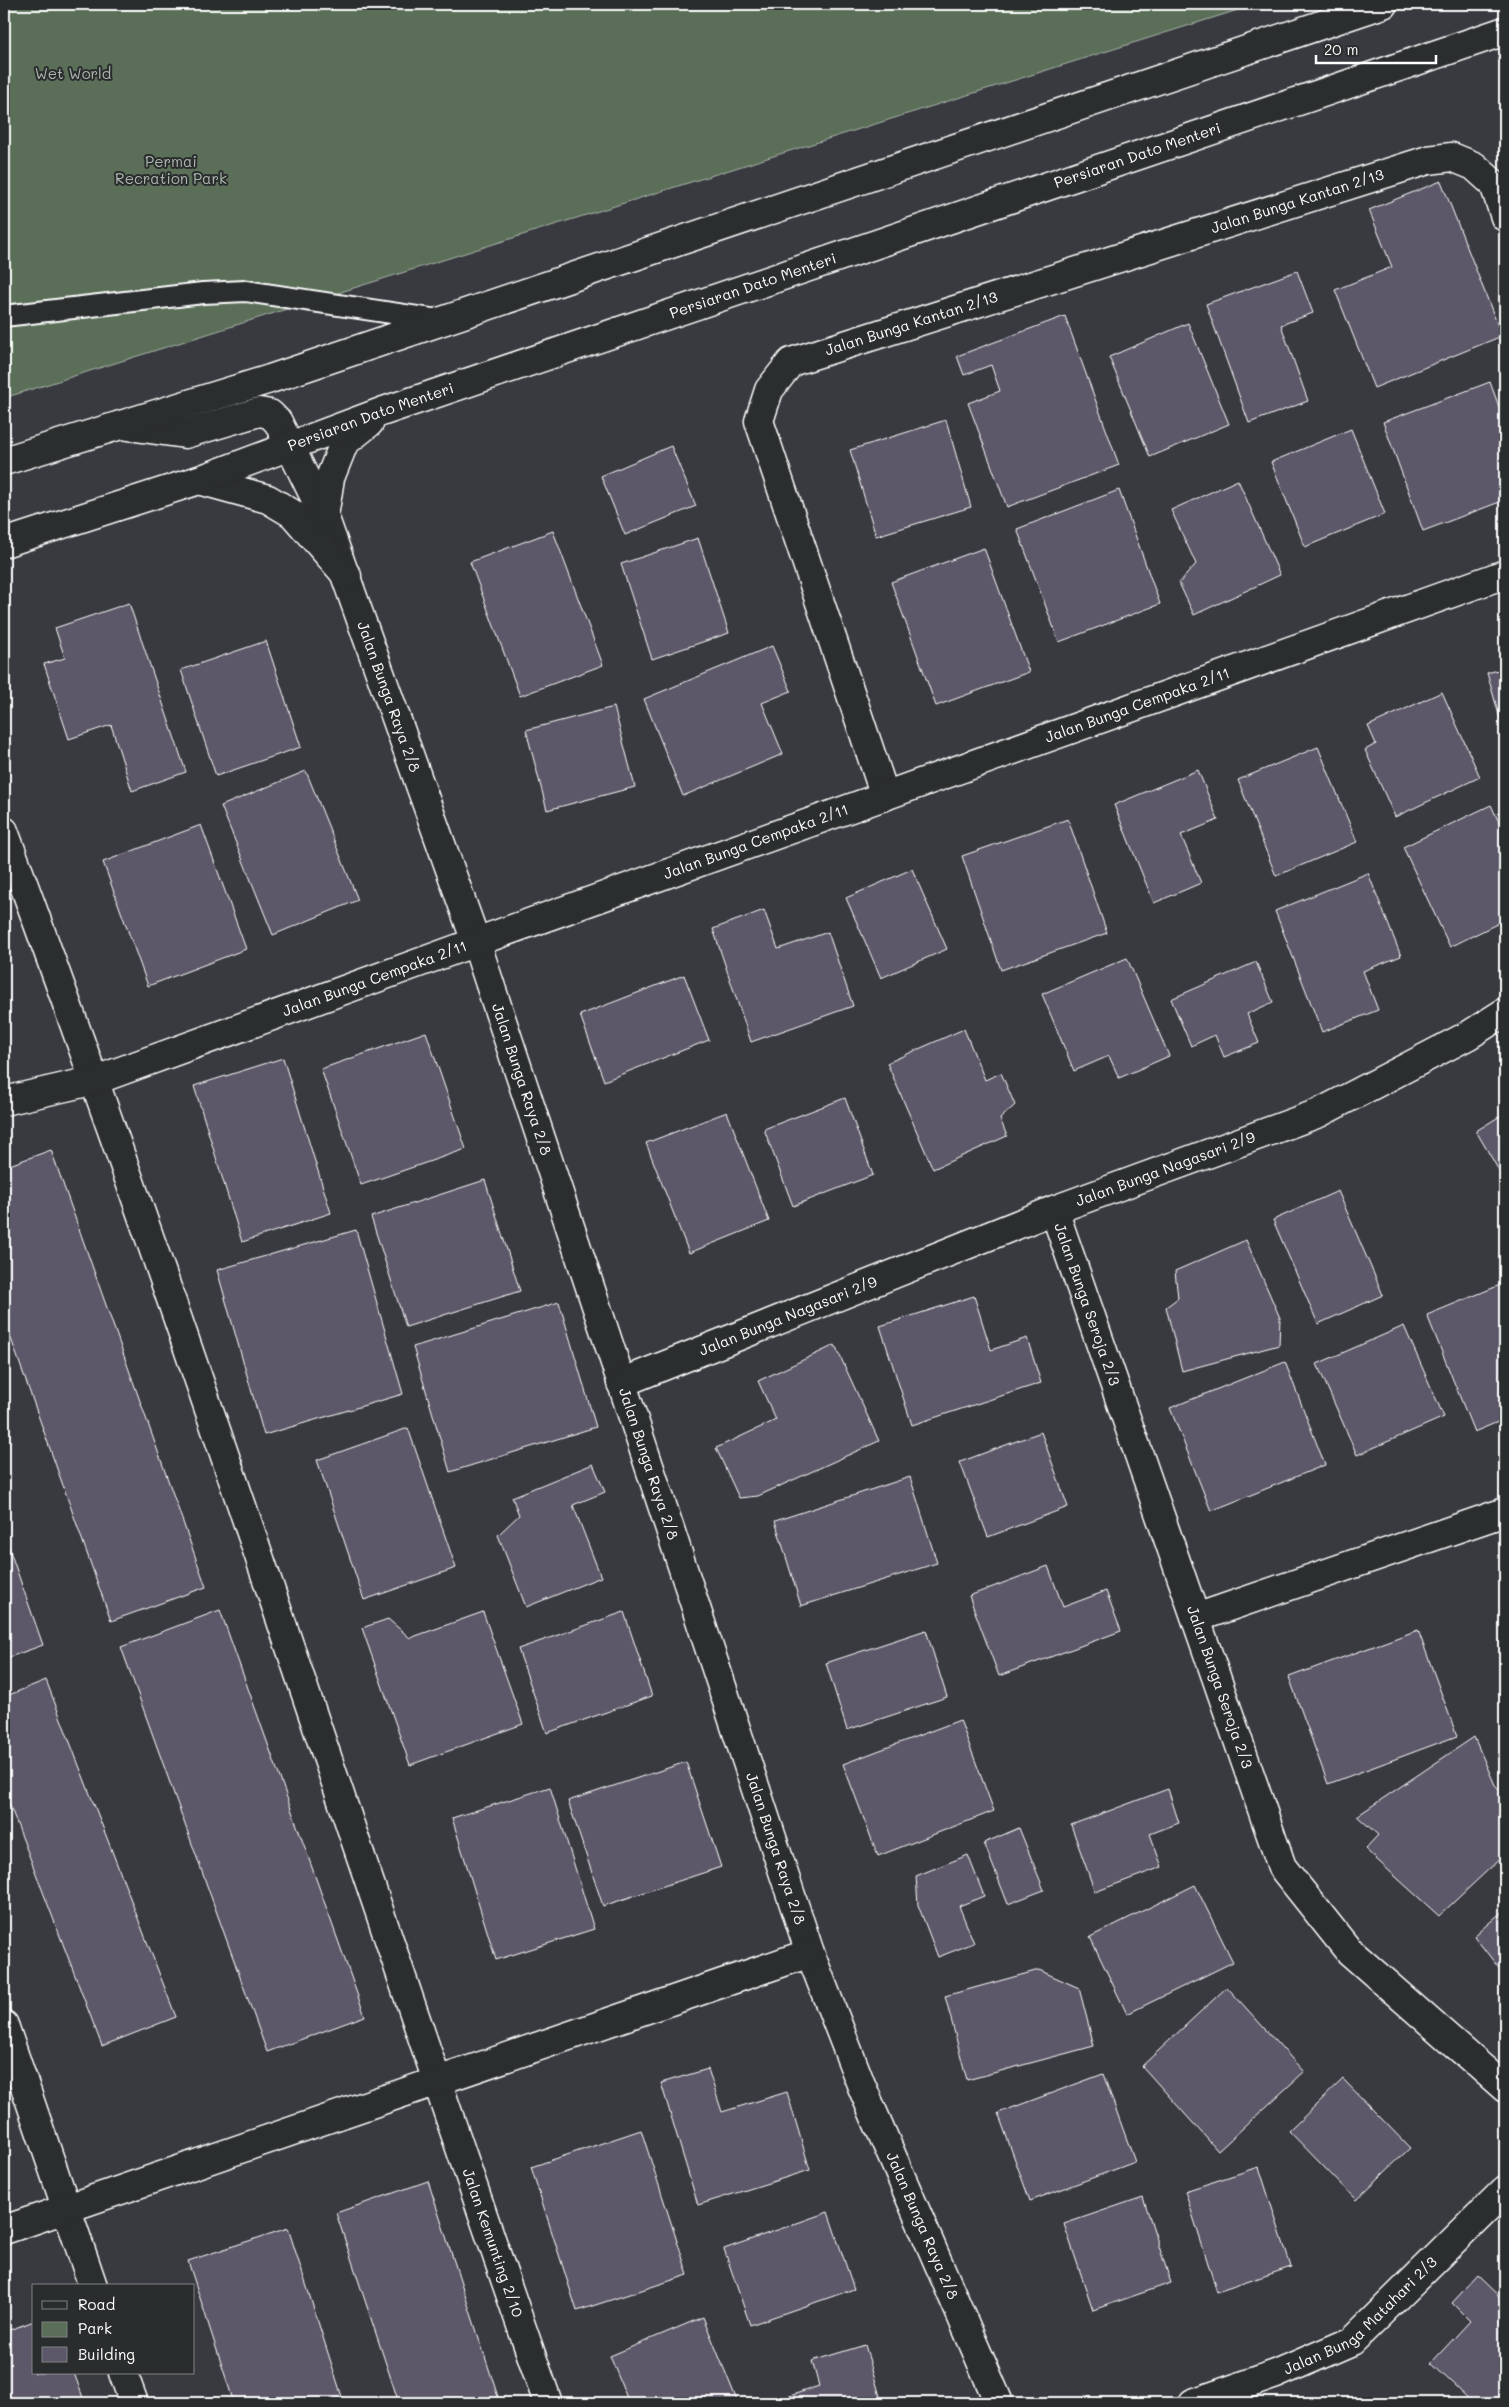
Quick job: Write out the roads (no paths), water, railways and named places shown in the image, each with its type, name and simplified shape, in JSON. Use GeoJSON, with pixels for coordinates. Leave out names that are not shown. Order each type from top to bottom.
{"type":"FeatureCollection","features":[{"type":"Feature","properties":{"kind":"street"},"geometry":{"type":"LineString","coordinates":[[4,462],[270,379],[1383,4]]}},
{"type":"Feature","properties":{"kind":"street","name":"Persiaran Dato Menteri"},"geometry":{"type":"LineString","coordinates":[[4,543],[199,480],[381,412],[1505,31]]}},
{"type":"Feature","properties":{"kind":"street","name":"Jalan Bunga Kantan 2/13"},"geometry":{"type":"LineString","coordinates":[[885,796],[759,421],[769,390],[791,362],[1428,160],[1452,158],[1474,166],[1494,184],[1505,217]]}},
{"type":"Feature","properties":{"kind":"street","name":"Jalan Bunga Raya 2/8"},"geometry":{"type":"LineString","coordinates":[[121,425],[185,434],[259,412],[270,414],[278,422],[291,446],[324,516],[476,942],[810,1953],[862,2087],[999,2403]]}},
{"type":"Feature","properties":{"kind":"street"},"geometry":{"type":"LineString","coordinates":[[324,516],[330,478],[344,443],[381,412]]}},
{"type":"Feature","properties":{"kind":"street"},"geometry":{"type":"LineString","coordinates":[[199,480],[268,499],[292,514],[347,576]]}},
{"type":"Feature","properties":{"kind":"street","name":"Jalan Bunga Cempaka 2/11"},"geometry":{"type":"LineString","coordinates":[[4,1101],[96,1080],[1505,574]]}},
{"type":"Feature","properties":{"kind":"street","name":"Jalan Kemunting 2/10"},"geometry":{"type":"LineString","coordinates":[[4,831],[96,1080],[436,2082],[548,2403]]}},
{"type":"Feature","properties":{"kind":"street","name":"Jalan Bunga Nagasari 2/9"},"geometry":{"type":"LineString","coordinates":[[621,1383],[1054,1210],[1319,1113],[1469,1035],[1505,1012]]}},
{"type":"Feature","properties":{"kind":"street","name":"Jalan Bunga Seroja 2/3"},"geometry":{"type":"LineString","coordinates":[[1054,1210],[1282,1867],[1348,1950],[1505,2088]]}},
{"type":"Feature","properties":{"kind":"street"},"geometry":{"type":"LineString","coordinates":[[1196,1618],[1505,1512]]}},
{"type":"Feature","properties":{"kind":"street"},"geometry":{"type":"LineString","coordinates":[[4,2230],[810,1953]]}},
{"type":"Feature","properties":{"kind":"street"},"geometry":{"type":"LineString","coordinates":[[4,2024],[92,2284]]}},
{"type":"Feature","properties":{"kind":"street","name":"Jalan Bunga Matahari 2/3"},"geometry":{"type":"LineString","coordinates":[[1194,2403],[1276,2374],[1352,2341],[1505,2190]]}},
{"type":"Feature","properties":{"kind":"street"},"geometry":{"type":"LineString","coordinates":[[123,2374],[134,2403]]}},
{"type":"Feature","properties":{"kind":"lane"},"geometry":{"type":"LineString","coordinates":[[4,316],[203,293],[246,292],[443,320]]}},
{"type":"Feature","properties":{"kind":"park label","name":"Wet World"},"geometry":{"type":"Point","coordinates":[73,74]}},
{"type":"Feature","properties":{"kind":"park label","name":"Permai Recration Park"},"geometry":{"type":"Point","coordinates":[171,170]}}]}
